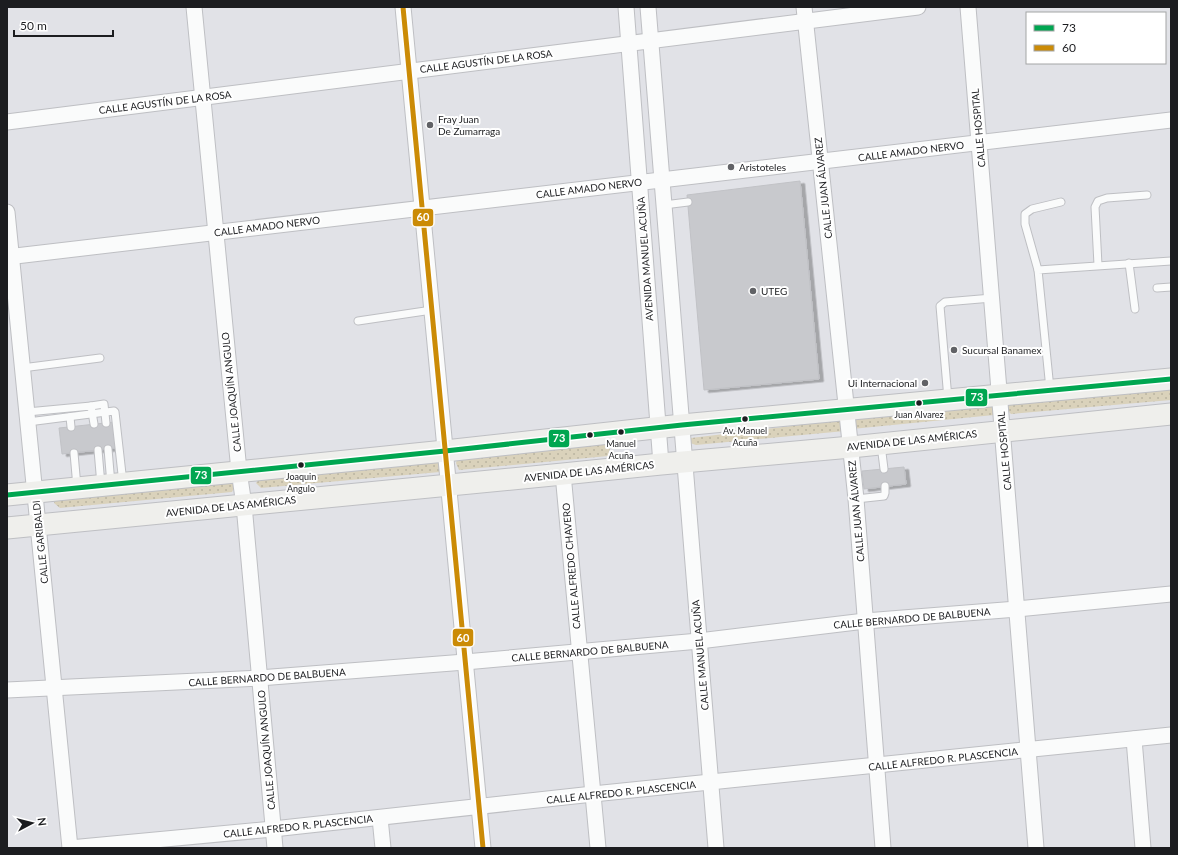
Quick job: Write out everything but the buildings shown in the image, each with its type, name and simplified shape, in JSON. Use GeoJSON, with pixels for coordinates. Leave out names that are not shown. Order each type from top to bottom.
{"type":"FeatureCollection","features":[{"type":"Feature","properties":{"kind":"main road"},"geometry":{"type":"LineString","coordinates":[[7,495],[34,491],[445,451],[682,425],[1171,379]]}},
{"type":"Feature","properties":{"kind":"main road","name":"AVENIDA DE LAS AMÉRICAS"},"geometry":{"type":"LineString","coordinates":[[7,528],[685,461],[881,444],[1171,414]]}},
{"type":"Feature","properties":{"kind":"street","name":"CALLE JOAQUÍN ANGULO"},"geometry":{"type":"LineString","coordinates":[[194,7],[239,471],[244,505],[274,848]]}},
{"type":"Feature","properties":{"kind":"street"},"geometry":{"type":"LineString","coordinates":[[403,7],[483,848]]}},
{"type":"Feature","properties":{"kind":"street","name":"AVENIDA MANUEL ACUÑA"},"geometry":{"type":"LineString","coordinates":[[626,7],[661,464]]}},
{"type":"Feature","properties":{"kind":"street"},"geometry":{"type":"LineString","coordinates":[[648,7],[685,461]]}},
{"type":"Feature","properties":{"kind":"street","name":"CALLE AGUSTÍN DE LA ROSA"},"geometry":{"type":"LineString","coordinates":[[7,122],[629,44],[804,14],[918,7]]}},
{"type":"Feature","properties":{"kind":"street","name":"CALLE HOSPITAL"},"geometry":{"type":"LineString","coordinates":[[968,7],[1036,848]]}},
{"type":"Feature","properties":{"kind":"street","name":"CALLE JUAN ÁLVAREZ"},"geometry":{"type":"LineString","coordinates":[[804,14],[851,446],[883,848]]}},
{"type":"Feature","properties":{"kind":"street","name":"CALLE AMADO NERVO"},"geometry":{"type":"LineString","coordinates":[[9,257],[1171,120]]}},
{"type":"Feature","properties":{"kind":"street","name":"CALLE GARIBALDI"},"geometry":{"type":"LineString","coordinates":[[7,212],[9,257],[22,368],[70,848]]}},
{"type":"Feature","properties":{"kind":"street","name":"CALLE MANUEL ACUÑA"},"geometry":{"type":"LineString","coordinates":[[685,461],[716,848]]}},
{"type":"Feature","properties":{"kind":"street","name":"CALLE ALFREDO CHAVERO"},"geometry":{"type":"LineString","coordinates":[[563,474],[598,848]]}},
{"type":"Feature","properties":{"kind":"street","name":"CALLE BERNARDO DE BALBUENA"},"geometry":{"type":"LineString","coordinates":[[7,690],[259,678],[465,662],[699,641],[865,621],[1017,609],[1171,594]]}},
{"type":"Feature","properties":{"kind":"street","name":"CALLE ALFREDO R. PLASCENCIA"},"geometry":{"type":"LineString","coordinates":[[70,848],[273,829],[593,794],[1028,751],[1171,735]]}},
{"type":"Feature","properties":{"kind":"street"},"geometry":{"type":"LineString","coordinates":[[1134,739],[1143,848]]}},
{"type":"Feature","properties":{"kind":"street"},"geometry":{"type":"LineString","coordinates":[[380,818],[383,848]]}},
{"type":"Feature","properties":{"kind":"lane"},"geometry":{"type":"LineString","coordinates":[[1098,265],[1095,207],[1098,200],[1147,195]]}},
{"type":"Feature","properties":{"kind":"lane"},"geometry":{"type":"LineString","coordinates":[[663,205],[688,202]]}},
{"type":"Feature","properties":{"kind":"lane"},"geometry":{"type":"LineString","coordinates":[[1050,391],[1038,270],[1025,224],[1025,214],[1032,209],[1061,202]]}},
{"type":"Feature","properties":{"kind":"lane"},"geometry":{"type":"LineString","coordinates":[[1038,270],[1171,261]]}},
{"type":"Feature","properties":{"kind":"lane"},"geometry":{"type":"LineString","coordinates":[[1129,263],[1135,309]]}},
{"type":"Feature","properties":{"kind":"lane"},"geometry":{"type":"LineString","coordinates":[[1157,288],[1171,287]]}},
{"type":"Feature","properties":{"kind":"lane"},"geometry":{"type":"LineString","coordinates":[[948,401],[940,306],[945,302],[992,298]]}},
{"type":"Feature","properties":{"kind":"lane"},"geometry":{"type":"LineString","coordinates":[[358,321],[432,310]]}},
{"type":"Feature","properties":{"kind":"lane"},"geometry":{"type":"LineString","coordinates":[[22,368],[100,358]]}},
{"type":"Feature","properties":{"kind":"lane"},"geometry":{"type":"LineString","coordinates":[[27,417],[104,404],[106,423]]}},
{"type":"Feature","properties":{"kind":"lane"},"geometry":{"type":"LineString","coordinates":[[91,406],[94,424]]}},
{"type":"Feature","properties":{"kind":"lane"},"geometry":{"type":"LineString","coordinates":[[27,417],[70,417],[114,411],[112,484]]}},
{"type":"Feature","properties":{"kind":"lane"},"geometry":{"type":"LineString","coordinates":[[70,417],[71,427]]}},
{"type":"Feature","properties":{"kind":"lane"},"geometry":{"type":"LineString","coordinates":[[881,444],[884,469]]}},
{"type":"Feature","properties":{"kind":"lane"},"geometry":{"type":"LineString","coordinates":[[108,449],[112,484]]}},
{"type":"Feature","properties":{"kind":"lane"},"geometry":{"type":"LineString","coordinates":[[98,450],[112,484]]}},
{"type":"Feature","properties":{"kind":"lane"},"geometry":{"type":"LineString","coordinates":[[74,453],[77,487]]}},
{"type":"Feature","properties":{"kind":"lane"},"geometry":{"type":"LineString","coordinates":[[856,499],[884,496],[886,486]]}},
{"type":"Feature","properties":{"kind":"shaded area"},"geometry":{"type":"Polygon","coordinates":[[[1171,387],[1171,400],[1011,414],[1005,408],[1010,402],[1171,387]]]}},
{"type":"Feature","properties":{"kind":"shaded area"},"geometry":{"type":"Polygon","coordinates":[[[992,404],[994,415],[852,429],[852,416],[992,404]]]}},
{"type":"Feature","properties":{"kind":"shaded area"},"geometry":{"type":"Polygon","coordinates":[[[842,420],[845,431],[696,445],[690,443],[691,438],[842,420]]]}},
{"type":"Feature","properties":{"kind":"shaded area"},"geometry":{"type":"Polygon","coordinates":[[[606,443],[610,449],[608,456],[459,470],[456,463],[458,457],[606,443]]]}},
{"type":"Feature","properties":{"kind":"shaded area"},"geometry":{"type":"Polygon","coordinates":[[[437,460],[443,466],[440,472],[261,488],[256,483],[261,477],[437,460]]]}},
{"type":"Feature","properties":{"kind":"shaded area"},"geometry":{"type":"Polygon","coordinates":[[[229,480],[235,486],[232,492],[60,508],[54,503],[57,496],[229,480]]]}},
{"type":"Feature","properties":{"kind":"transit line","name":"60"},"geometry":{"type":"LineString","coordinates":[[403,7],[483,848]]}},
{"type":"Feature","properties":{"kind":"transit line","name":"73"},"geometry":{"type":"LineString","coordinates":[[7,495],[445,451],[682,425],[1171,379]]}},
{"type":"Feature","properties":{"kind":"place","name":"Fray Juan De Zumarraga"},"geometry":{"type":"Point","coordinates":[430,125]}},
{"type":"Feature","properties":{"kind":"place","name":"Aristoteles"},"geometry":{"type":"Point","coordinates":[731,167]}},
{"type":"Feature","properties":{"kind":"place","name":"UTEG"},"geometry":{"type":"Point","coordinates":[753,291]}},
{"type":"Feature","properties":{"kind":"place","name":"Sucursal Banamex"},"geometry":{"type":"Point","coordinates":[954,350]}},
{"type":"Feature","properties":{"kind":"place","name":"Ui Internacional"},"geometry":{"type":"Point","coordinates":[925,383]}},
{"type":"Feature","properties":{"kind":"place","name":"Juan Alvarez"},"geometry":{"type":"Point","coordinates":[919,403]}},
{"type":"Feature","properties":{"kind":"place","name":"Av. Manuel Acuña"},"geometry":{"type":"Point","coordinates":[745,419]}},
{"type":"Feature","properties":{"kind":"place","name":"Manuel Acuña"},"geometry":{"type":"Point","coordinates":[621,432]}},
{"type":"Feature","properties":{"kind":"place","name":"Joaquin Angulo"},"geometry":{"type":"Point","coordinates":[301,465]}}]}
